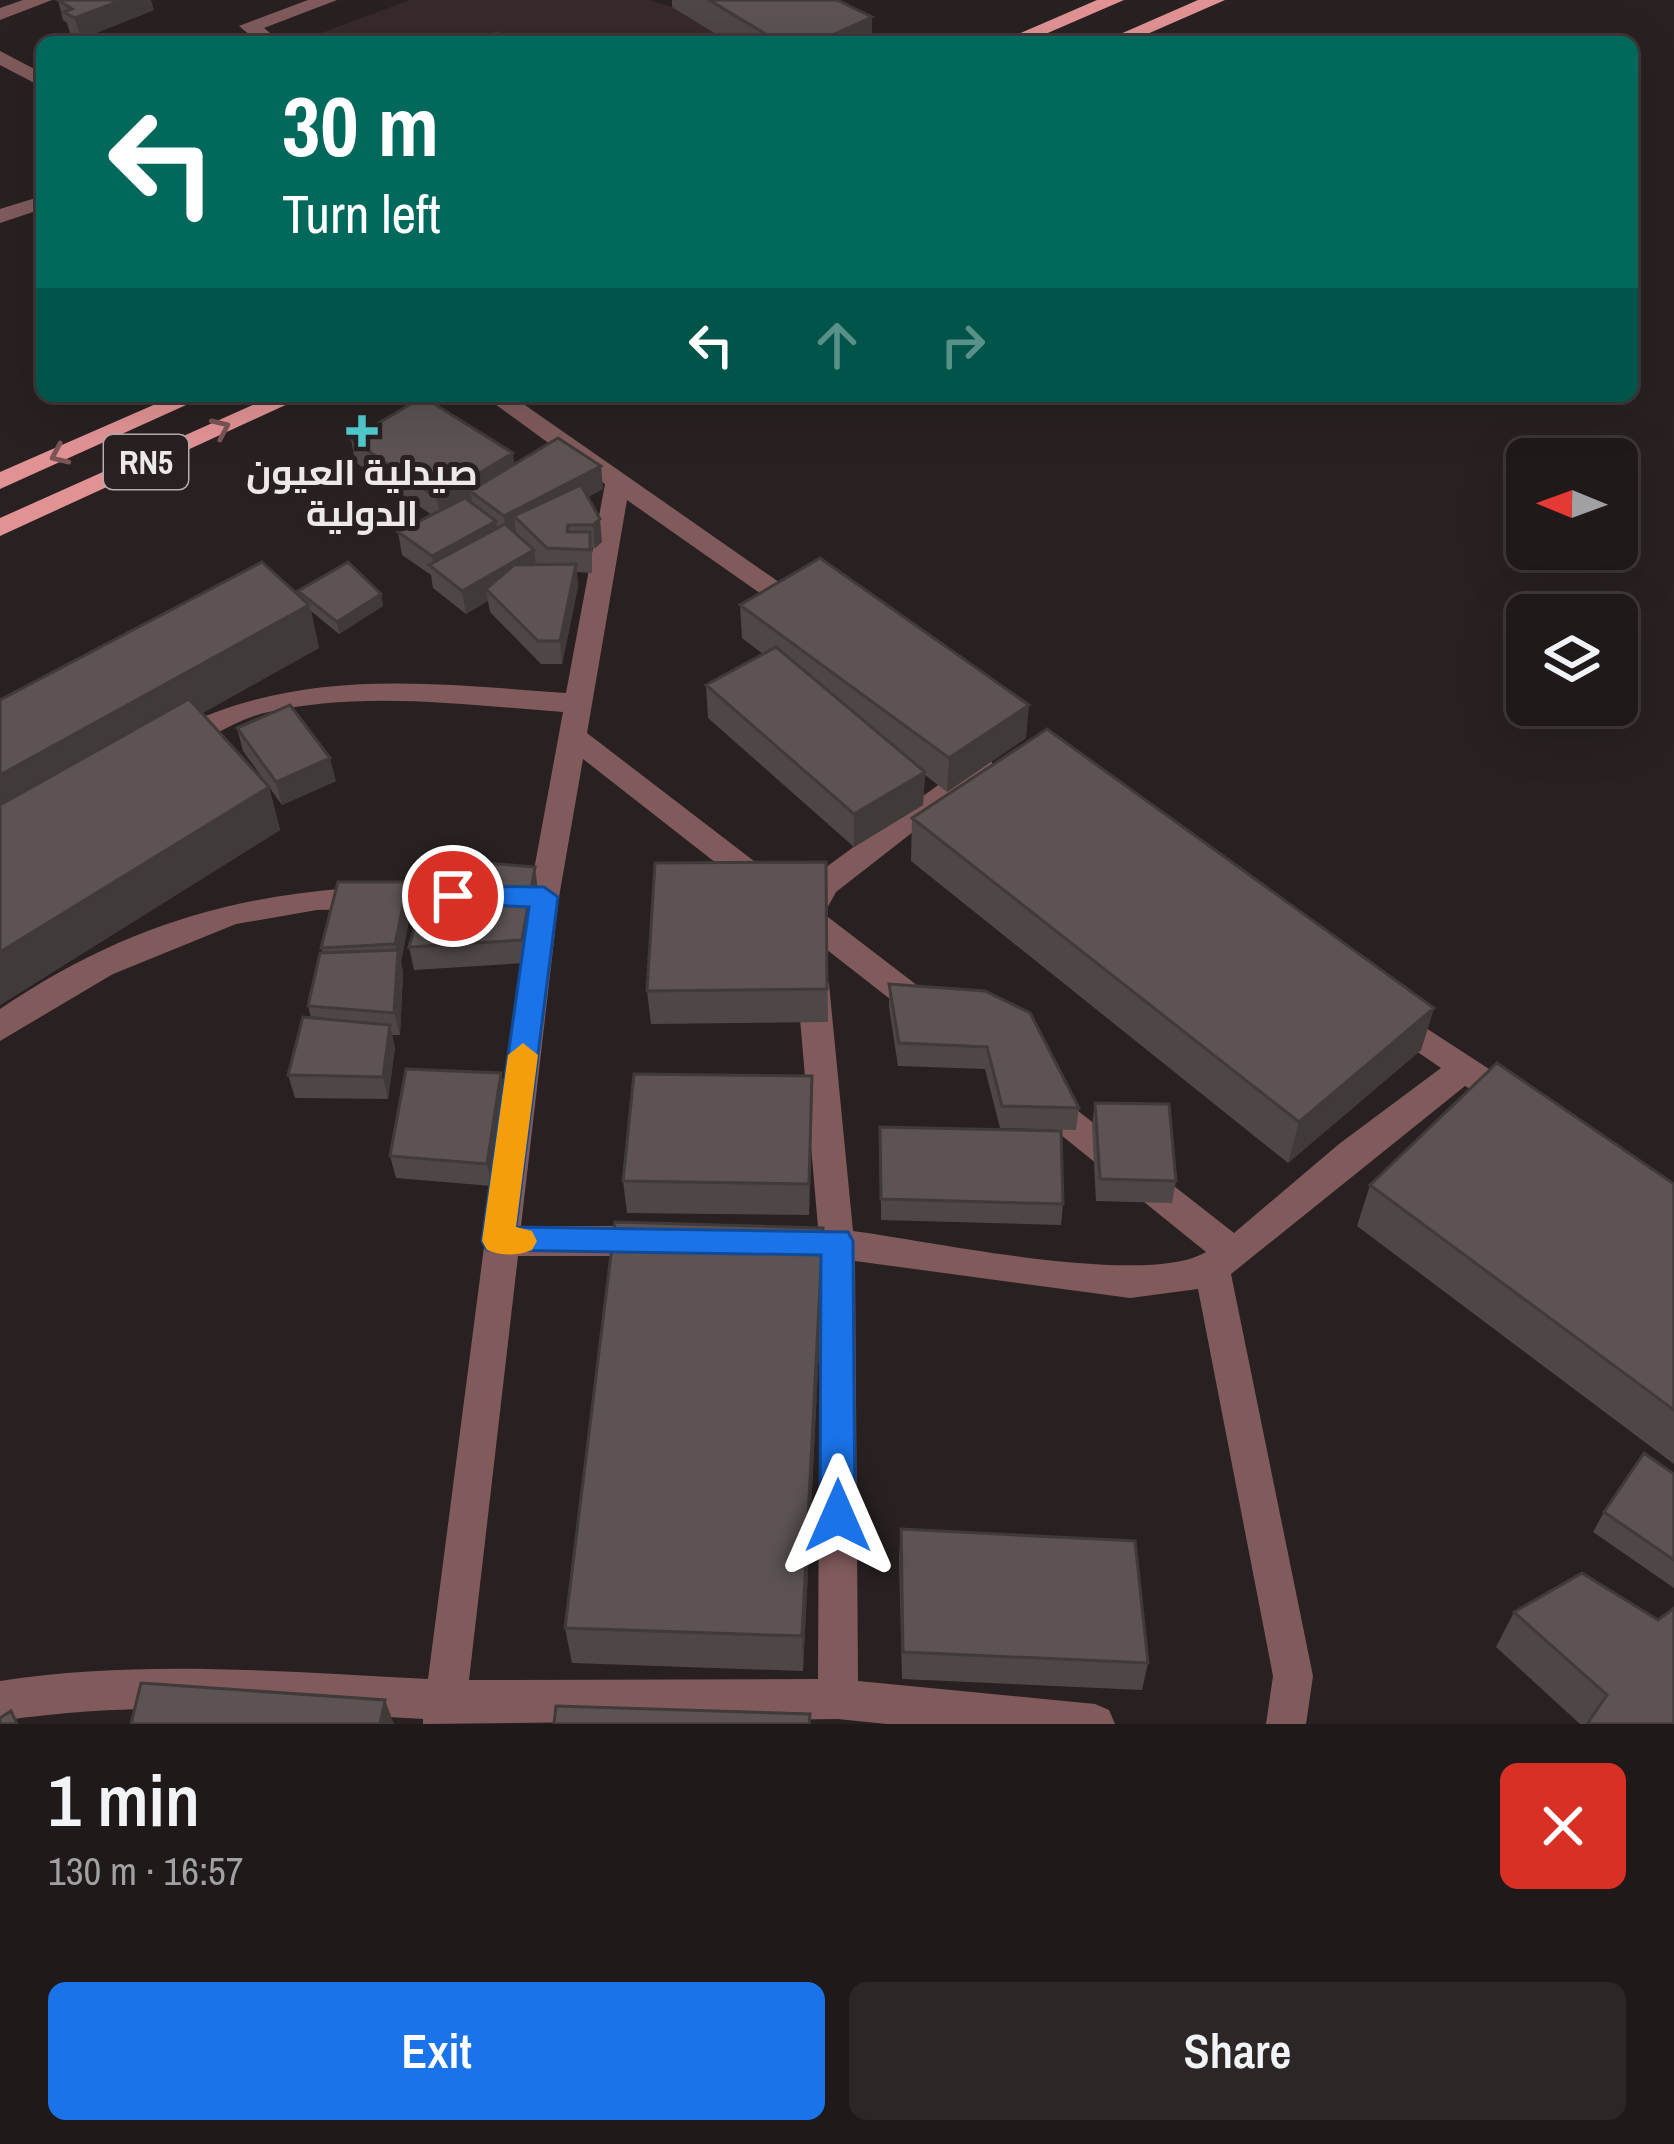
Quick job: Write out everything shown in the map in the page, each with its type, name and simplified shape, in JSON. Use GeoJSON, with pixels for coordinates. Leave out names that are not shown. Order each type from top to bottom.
{"type":"FeatureCollection","features":[{"type":"Feature","properties":{"kind":"main road"},"geometry":{"type":"LineString","coordinates":[[1025,36],[1114,0]]}},
{"type":"Feature","properties":{"kind":"main road"},"geometry":{"type":"LineString","coordinates":[[1127,36],[1215,0]]}},
{"type":"Feature","properties":{"kind":"main road","name":"RN5"},"geometry":{"type":"LineString","coordinates":[[0,481],[180,402]]}},
{"type":"Feature","properties":{"kind":"main road","name":"RN5"},"geometry":{"type":"LineString","coordinates":[[0,528],[280,402]]}},
{"type":"Feature","properties":{"kind":"street"},"geometry":{"type":"LineString","coordinates":[[0,14],[42,0]]}},
{"type":"Feature","properties":{"kind":"street"},"geometry":{"type":"LineString","coordinates":[[263,36],[249,26],[327,0]]}},
{"type":"Feature","properties":{"kind":"street"},"geometry":{"type":"LineString","coordinates":[[0,57],[36,78]]}},
{"type":"Feature","properties":{"kind":"street"},"geometry":{"type":"LineString","coordinates":[[0,216],[36,204]]}},
{"type":"Feature","properties":{"kind":"street"},"geometry":{"type":"LineString","coordinates":[[504,402],[831,631]]}},
{"type":"Feature","properties":{"kind":"street"},"geometry":{"type":"LineString","coordinates":[[445,1712],[498,1241],[521,897],[576,720],[617,484]]}},
{"type":"Feature","properties":{"kind":"street"},"geometry":{"type":"LineString","coordinates":[[155,753],[264,704],[399,694],[576,720],[955,1032]]}},
{"type":"Feature","properties":{"kind":"street"},"geometry":{"type":"LineString","coordinates":[[838,1699],[837,1241],[806,914],[825,884],[1006,752],[987,738]]}},
{"type":"Feature","properties":{"kind":"street"},"geometry":{"type":"LineString","coordinates":[[0,1028],[53,991],[157,938],[214,916],[292,898],[521,897]]}},
{"type":"Feature","properties":{"kind":"street"},"geometry":{"type":"LineString","coordinates":[[1370,1002],[1541,1120]]}},
{"type":"Feature","properties":{"kind":"street"},"geometry":{"type":"LineString","coordinates":[[791,1241],[837,1241],[1130,1283],[1223,1261],[1351,1154],[1465,1068]]}},
{"type":"Feature","properties":{"kind":"street"},"geometry":{"type":"LineString","coordinates":[[1030,1091],[1223,1261],[1293,1676],[1286,1724]]}},
{"type":"Feature","properties":{"kind":"street"},"geometry":{"type":"LineString","coordinates":[[498,1241],[679,1241]]}},
{"type":"Feature","properties":{"kind":"street"},"geometry":{"type":"LineString","coordinates":[[0,1701],[84,1688],[154,1685],[445,1712],[838,1699],[1095,1724]]}},
{"type":"Feature","properties":{"kind":"shaded area"},"geometry":{"type":"Polygon","coordinates":[[[410,0],[649,0],[672,7],[689,0],[836,36],[313,36],[410,0]]]}},
{"type":"Feature","properties":{"kind":"building"},"geometry":{"type":"Polygon","coordinates":[[[58,0],[122,0],[75,18],[64,12],[72,9],[58,0]]]}},
{"type":"Feature","properties":{"kind":"building"},"geometry":{"type":"Polygon","coordinates":[[[709,0],[837,0],[872,17],[830,36],[769,36],[709,0]]]}},
{"type":"Feature","properties":{"kind":"building"},"geometry":{"type":"Polygon","coordinates":[[[414,402],[431,402],[513,453],[437,498],[351,439],[414,402]]]}},
{"type":"Feature","properties":{"kind":"building"},"geometry":{"type":"Polygon","coordinates":[[[558,438],[601,466],[504,516],[470,491],[558,438]]]}},
{"type":"Feature","properties":{"kind":"building"},"geometry":{"type":"Polygon","coordinates":[[[581,485],[600,519],[593,525],[568,525],[567,532],[590,532],[590,550],[547,548],[514,516],[581,485]]]}},
{"type":"Feature","properties":{"kind":"building"},"geometry":{"type":"Polygon","coordinates":[[[465,498],[496,521],[432,556],[398,532],[465,498]]]}},
{"type":"Feature","properties":{"kind":"building"},"geometry":{"type":"Polygon","coordinates":[[[505,524],[534,550],[462,591],[429,565],[505,524]]]}},
{"type":"Feature","properties":{"kind":"building"},"geometry":{"type":"Polygon","coordinates":[[[820,558],[1029,705],[949,758],[740,605],[820,558]]]}},
{"type":"Feature","properties":{"kind":"building"},"geometry":{"type":"Polygon","coordinates":[[[262,562],[309,605],[0,775],[0,700],[262,562]]]}},
{"type":"Feature","properties":{"kind":"building"},"geometry":{"type":"Polygon","coordinates":[[[348,562],[381,594],[337,622],[298,591],[348,562]]]}},
{"type":"Feature","properties":{"kind":"building"},"geometry":{"type":"Polygon","coordinates":[[[576,564],[560,641],[538,641],[486,589],[514,565],[576,564]]]}},
{"type":"Feature","properties":{"kind":"building"},"geometry":{"type":"Polygon","coordinates":[[[776,647],[925,772],[854,814],[706,685],[776,647]]]}},
{"type":"Feature","properties":{"kind":"building"},"geometry":{"type":"Polygon","coordinates":[[[189,699],[269,787],[0,952],[0,805],[189,699]]]}},
{"type":"Feature","properties":{"kind":"building"},"geometry":{"type":"Polygon","coordinates":[[[290,705],[330,758],[276,782],[237,728],[290,705]]]}},
{"type":"Feature","properties":{"kind":"building"},"geometry":{"type":"Polygon","coordinates":[[[1047,729],[1434,1008],[1299,1122],[912,818],[1047,729]]]}},
{"type":"Feature","properties":{"kind":"building"},"geometry":{"type":"Polygon","coordinates":[[[434,859],[535,867],[522,940],[409,947],[434,859]]]}},
{"type":"Feature","properties":{"kind":"building"},"geometry":{"type":"Polygon","coordinates":[[[826,862],[827,989],[647,991],[655,863],[826,862]]]}},
{"type":"Feature","properties":{"kind":"building"},"geometry":{"type":"Polygon","coordinates":[[[338,882],[408,882],[395,944],[321,948],[338,882]]]}},
{"type":"Feature","properties":{"kind":"building"},"geometry":{"type":"Polygon","coordinates":[[[398,950],[394,1013],[308,1006],[320,953],[398,950]]]}},
{"type":"Feature","properties":{"kind":"building"},"geometry":{"type":"Polygon","coordinates":[[[889,984],[985,991],[1030,1013],[1079,1108],[1002,1106],[987,1047],[899,1043],[889,984]]]}},
{"type":"Feature","properties":{"kind":"building"},"geometry":{"type":"Polygon","coordinates":[[[303,1017],[390,1025],[383,1077],[288,1075],[303,1017]]]}},
{"type":"Feature","properties":{"kind":"building"},"geometry":{"type":"Polygon","coordinates":[[[1497,1063],[1674,1184],[1674,1410],[1370,1185],[1497,1063]]]}},
{"type":"Feature","properties":{"kind":"building"},"geometry":{"type":"Polygon","coordinates":[[[406,1069],[501,1073],[487,1164],[390,1156],[406,1069]]]}},
{"type":"Feature","properties":{"kind":"building"},"geometry":{"type":"Polygon","coordinates":[[[634,1074],[812,1076],[809,1184],[623,1181],[634,1074]]]}},
{"type":"Feature","properties":{"kind":"building"},"geometry":{"type":"Polygon","coordinates":[[[1095,1103],[1169,1104],[1176,1181],[1100,1179],[1095,1103]]]}},
{"type":"Feature","properties":{"kind":"building"},"geometry":{"type":"Polygon","coordinates":[[[880,1127],[1061,1131],[1063,1204],[881,1199],[880,1127]]]}},
{"type":"Feature","properties":{"kind":"building"},"geometry":{"type":"Polygon","coordinates":[[[615,1222],[823,1228],[802,1636],[565,1628],[615,1222]]]}},
{"type":"Feature","properties":{"kind":"building"},"geometry":{"type":"Polygon","coordinates":[[[1644,1453],[1674,1474],[1674,1560],[1604,1512],[1644,1453]]]}},
{"type":"Feature","properties":{"kind":"building"},"geometry":{"type":"Polygon","coordinates":[[[901,1529],[1135,1541],[1148,1663],[903,1652],[901,1529]]]}},
{"type":"Feature","properties":{"kind":"building"},"geometry":{"type":"Polygon","coordinates":[[[1582,1573],[1658,1620],[1674,1608],[1674,1724],[1587,1724],[1607,1695],[1514,1612],[1582,1573]]]}},
{"type":"Feature","properties":{"kind":"building"},"geometry":{"type":"Polygon","coordinates":[[[141,1683],[385,1700],[380,1724],[131,1724],[141,1683]]]}},
{"type":"Feature","properties":{"kind":"building"},"geometry":{"type":"Polygon","coordinates":[[[556,1706],[810,1714],[809,1724],[554,1724],[556,1706]]]}},
{"type":"Feature","properties":{"kind":"building"},"geometry":{"type":"Polygon","coordinates":[[[11,1711],[17,1724],[0,1724],[0,1718],[11,1711]]]}},
{"type":"Feature","properties":{"kind":"slow traffic"},"geometry":{"type":"LineString","coordinates":[[521,1241],[498,1241],[523,1055]]}},
{"type":"Feature","properties":{"kind":"place","name":"صيدلية العيون الدولية"},"geometry":{"type":"Point","coordinates":[362,431]}},
{"type":"Feature","properties":{"kind":"route"},"geometry":{"type":"LineString","coordinates":[[453,896],[544,897],[498,1241],[837,1241],[838,1516]]}}]}
